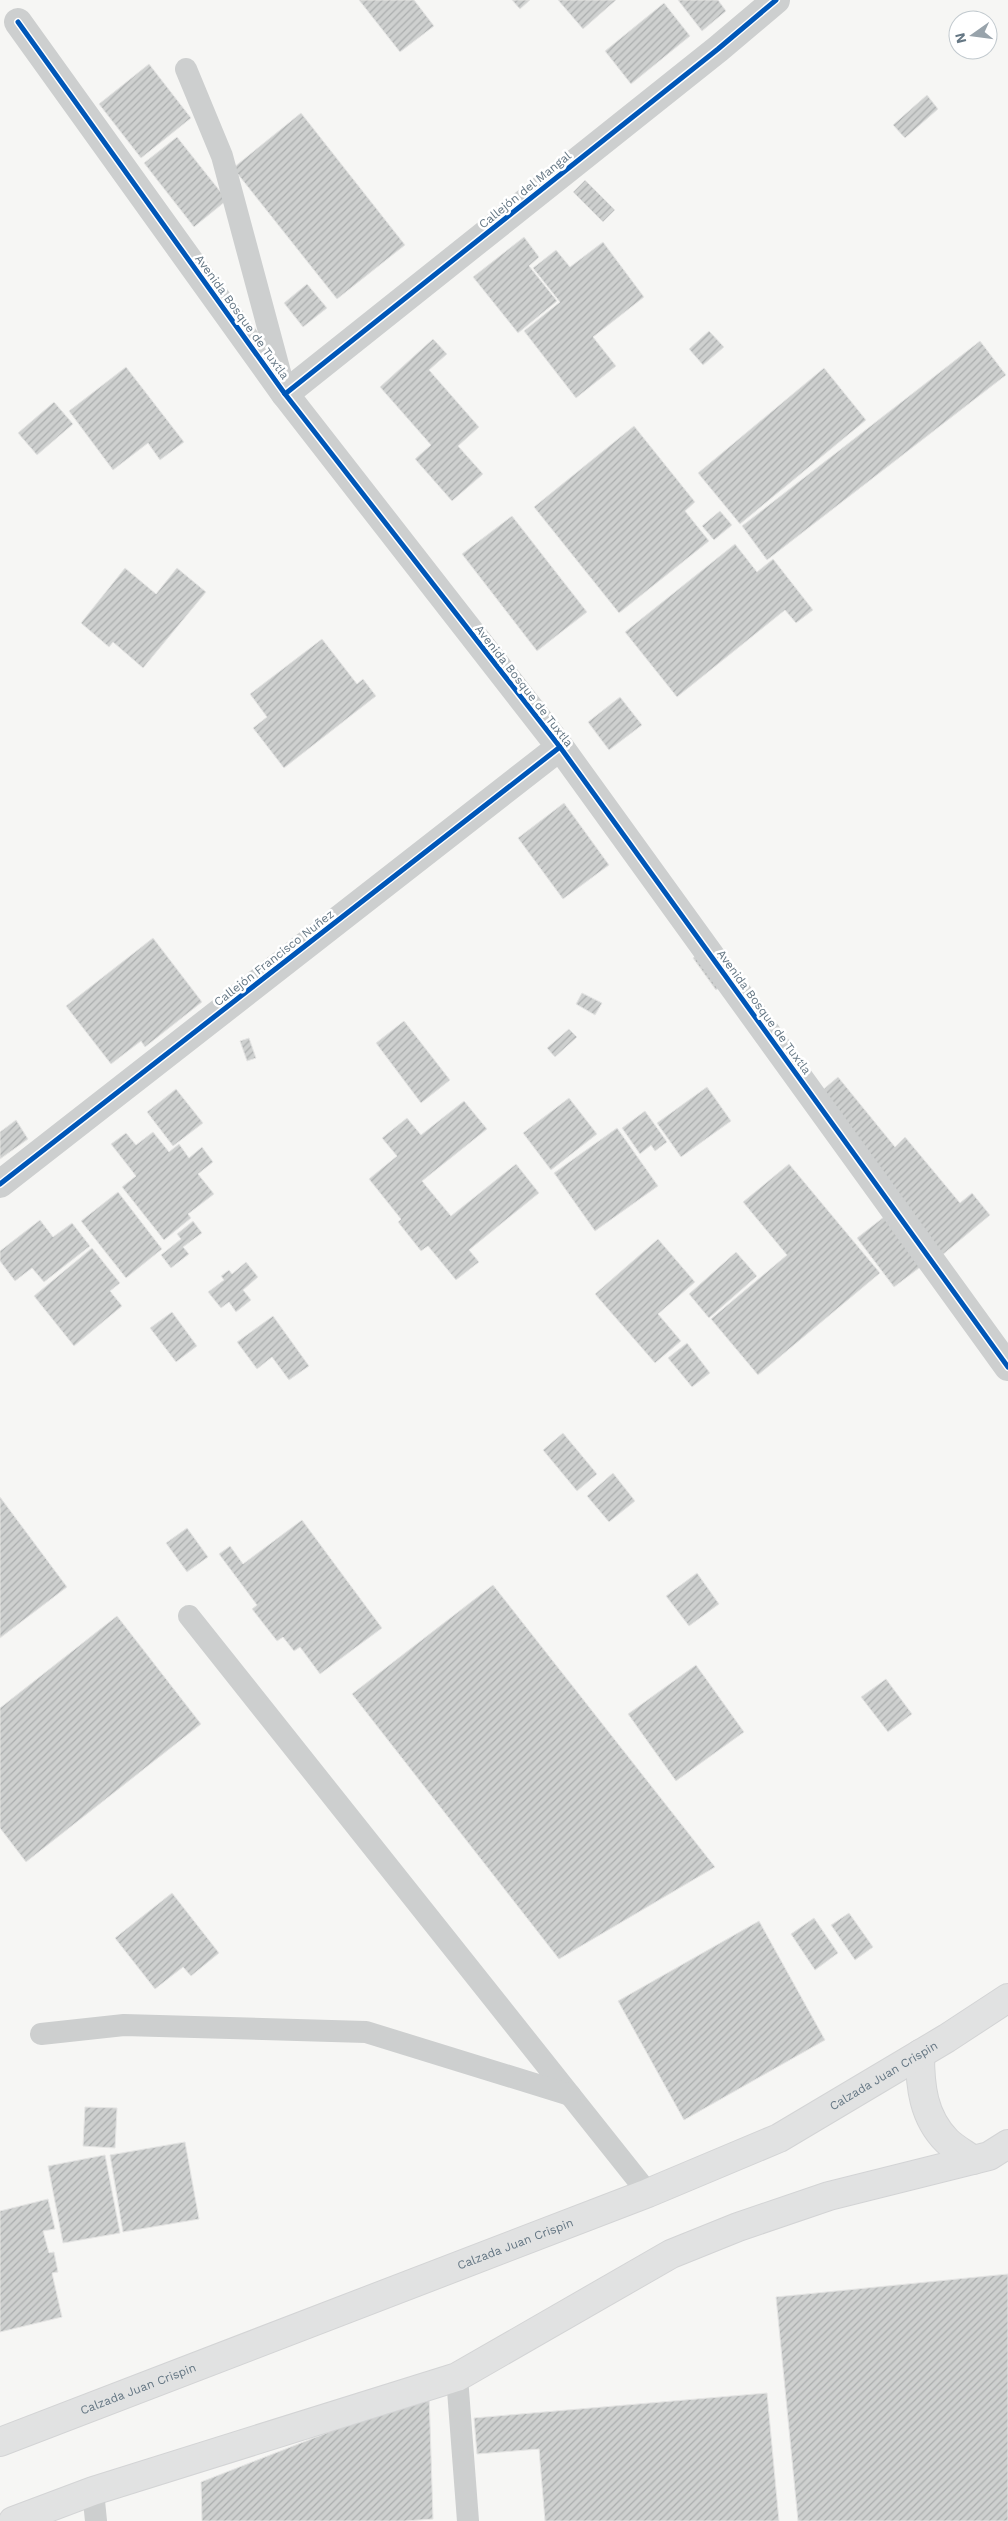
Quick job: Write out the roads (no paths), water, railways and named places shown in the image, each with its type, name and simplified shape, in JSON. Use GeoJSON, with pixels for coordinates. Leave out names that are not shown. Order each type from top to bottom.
{"type":"FeatureCollection","features":[{"type":"Feature","properties":{"kind":"main road","name":"Calzada Juan Crispin"},"geometry":{"type":"LineString","coordinates":[[0,2442],[648,2193],[779,2138],[920,2054],[1001,2010]]}},
{"type":"Feature","properties":{"kind":"main road"},"geometry":{"type":"LineString","coordinates":[[920,2054],[920,2086],[930,2116],[947,2141],[973,2160]]}},
{"type":"Feature","properties":{"kind":"main road"},"geometry":{"type":"LineString","coordinates":[[13,2521],[93,2491],[457,2377],[671,2254],[738,2227],[829,2196],[989,2156],[1008,2144]]}},
{"type":"Feature","properties":{"kind":"street","name":"Callejón del Mangal"},"geometry":{"type":"LineString","coordinates":[[285,394],[718,49],[776,0]]}},
{"type":"Feature","properties":{"kind":"street","name":"Avenida Bosque de Tuxtla"},"geometry":{"type":"LineString","coordinates":[[18,22],[285,394],[560,747],[1008,1367]]}},
{"type":"Feature","properties":{"kind":"street","name":"Callejón Francisco Nuñez"},"geometry":{"type":"LineString","coordinates":[[0,1184],[560,747]]}},
{"type":"Feature","properties":{"kind":"lane"},"geometry":{"type":"LineString","coordinates":[[186,69],[222,156],[285,394]]}},
{"type":"Feature","properties":{"kind":"lane"},"geometry":{"type":"LineString","coordinates":[[189,1616],[648,2193]]}},
{"type":"Feature","properties":{"kind":"lane"},"geometry":{"type":"LineString","coordinates":[[41,2034],[124,2025],[366,2032],[570,2095]]}},
{"type":"Feature","properties":{"kind":"lane"},"geometry":{"type":"LineString","coordinates":[[457,2377],[468,2521]]}},
{"type":"Feature","properties":{"kind":"lane"},"geometry":{"type":"LineString","coordinates":[[93,2491],[96,2521]]}}]}
